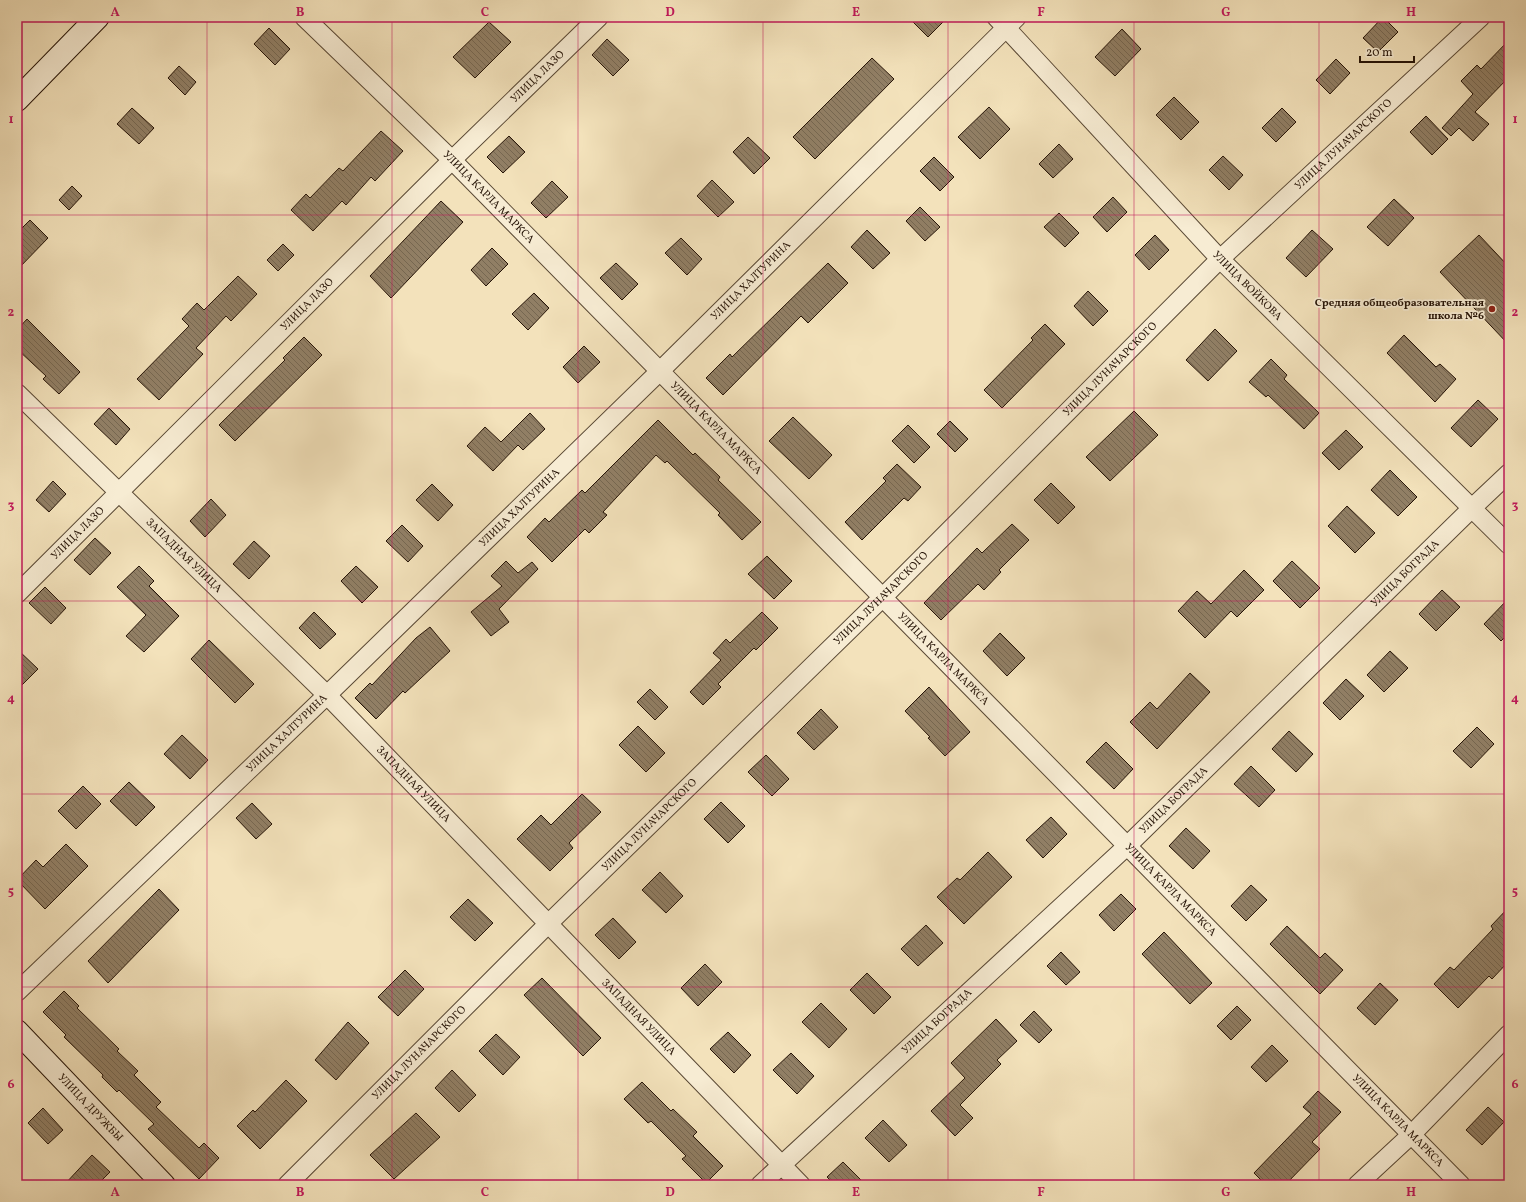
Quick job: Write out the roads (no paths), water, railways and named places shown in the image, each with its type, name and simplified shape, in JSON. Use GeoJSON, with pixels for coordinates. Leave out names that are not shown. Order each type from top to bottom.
{"type":"FeatureCollection","features":[{"type":"Feature","properties":{"kind":"street"},"geometry":{"type":"LineString","coordinates":[[17,100],[98,17]]}},
{"type":"Feature","properties":{"kind":"street","name":"УЛИЦА КАРЛА МАРКСА"},"geometry":{"type":"LineString","coordinates":[[304,17],[452,160],[659,372],[1461,1185]]}},
{"type":"Feature","properties":{"kind":"street","name":"УЛИЦА ЛАЗО"},"geometry":{"type":"LineString","coordinates":[[17,594],[120,493],[452,160],[599,17]]}},
{"type":"Feature","properties":{"kind":"street","name":"УЛИЦА ЛУНАЧАРСКОГО"},"geometry":{"type":"LineString","coordinates":[[287,1185],[549,924],[882,598],[1220,259],[1481,17]]}},
{"type":"Feature","properties":{"kind":"street","name":"УЛИЦА ВОЙКОВА"},"geometry":{"type":"LineString","coordinates":[[1007,20],[1220,259],[1509,545]]}},
{"type":"Feature","properties":{"kind":"street","name":"УЛИЦА ХАЛТУРИНА"},"geometry":{"type":"LineString","coordinates":[[17,992],[327,695],[659,372],[1007,20]]}},
{"type":"Feature","properties":{"kind":"street","name":"ЗАПАДНАЯ УЛИЦА"},"geometry":{"type":"LineString","coordinates":[[17,393],[327,695],[801,1185]]}},
{"type":"Feature","properties":{"kind":"street","name":"УЛИЦА БОГРАДА"},"geometry":{"type":"LineString","coordinates":[[760,1185],[1127,846],[1472,508],[1509,474]]}},
{"type":"Feature","properties":{"kind":"street","name":"УЛИЦА ДРУЖБЫ"},"geometry":{"type":"LineString","coordinates":[[17,1031],[164,1185]]}},
{"type":"Feature","properties":{"kind":"street"},"geometry":{"type":"LineString","coordinates":[[1358,1185],[1412,1134],[1509,1034]]}},
{"type":"Feature","properties":{"kind":"place","name":"Средняя общеобразовательная школа №6"},"geometry":{"type":"Point","coordinates":[1492,309]}}]}
